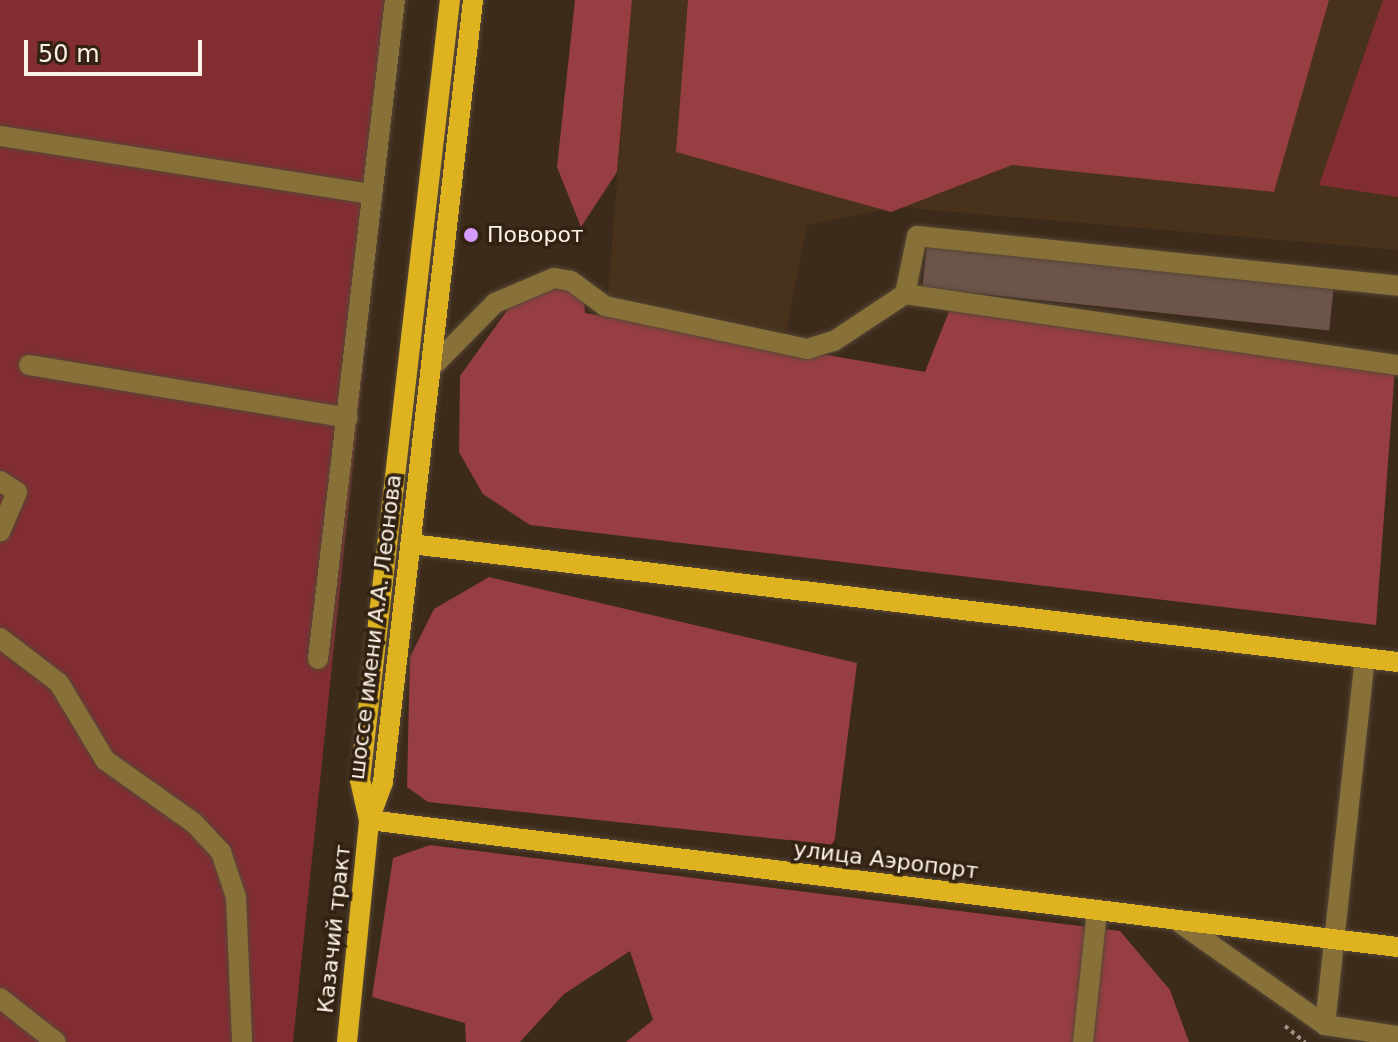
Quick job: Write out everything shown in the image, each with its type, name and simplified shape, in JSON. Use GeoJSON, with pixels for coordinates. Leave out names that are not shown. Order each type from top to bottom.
{"type":"FeatureCollection","features":[{"type":"Feature","properties":{"kind":"main road","name":"шоссе имени А.А. Леонова"},"geometry":{"type":"LineString","coordinates":[[369,820],[360,780],[450,0]]}},
{"type":"Feature","properties":{"kind":"main road","name":"шоссе имени А.А. Леонова"},"geometry":{"type":"LineString","coordinates":[[369,820],[383,782],[473,0]]}},
{"type":"Feature","properties":{"kind":"main road"},"geometry":{"type":"LineString","coordinates":[[411,544],[1398,662]]}},
{"type":"Feature","properties":{"kind":"main road","name":"улица Аэропорт"},"geometry":{"type":"LineString","coordinates":[[369,820],[1398,947]]}},
{"type":"Feature","properties":{"kind":"main road","name":"Казачий тракт"},"geometry":{"type":"LineString","coordinates":[[347,1042],[369,820]]}},
{"type":"Feature","properties":{"kind":"lane"},"geometry":{"type":"LineString","coordinates":[[318,659],[395,0]]}},
{"type":"Feature","properties":{"kind":"lane"},"geometry":{"type":"LineString","coordinates":[[0,136],[371,194]]}},
{"type":"Feature","properties":{"kind":"lane"},"geometry":{"type":"LineString","coordinates":[[905,294],[917,236],[1398,286]]}},
{"type":"Feature","properties":{"kind":"lane"},"geometry":{"type":"LineString","coordinates":[[431,368],[495,303],[554,278],[571,281],[605,306],[807,349],[834,341],[905,294],[1398,365]]}},
{"type":"Feature","properties":{"kind":"lane"},"geometry":{"type":"LineString","coordinates":[[29,365],[348,418]]}},
{"type":"Feature","properties":{"kind":"lane"},"geometry":{"type":"LineString","coordinates":[[0,481],[17,492],[0,532]]}},
{"type":"Feature","properties":{"kind":"lane"},"geometry":{"type":"LineString","coordinates":[[0,638],[59,683],[105,760],[194,823],[221,852],[236,897],[242,1042]]}},
{"type":"Feature","properties":{"kind":"lane"},"geometry":{"type":"LineString","coordinates":[[1325,1025],[1365,658]]}},
{"type":"Feature","properties":{"kind":"lane"},"geometry":{"type":"LineString","coordinates":[[1083,1042],[1097,910]]}},
{"type":"Feature","properties":{"kind":"lane"},"geometry":{"type":"LineString","coordinates":[[1176,920],[1325,1025],[1398,1036]]}},
{"type":"Feature","properties":{"kind":"lane"},"geometry":{"type":"LineString","coordinates":[[0,998],[56,1042]]}},
{"type":"Feature","properties":{"kind":"shaded area"},"geometry":{"type":"Polygon","coordinates":[[[0,0],[401,0],[293,1042],[0,1042],[0,0]]]}},
{"type":"Feature","properties":{"kind":"shaded area"},"geometry":{"type":"Polygon","coordinates":[[[575,0],[632,0],[617,172],[581,227],[557,167],[575,0]]]}},
{"type":"Feature","properties":{"kind":"shaded area"},"geometry":{"type":"Polygon","coordinates":[[[632,0],[1398,0],[1398,250],[897,207],[807,225],[786,332],[608,294],[632,0]]]}},
{"type":"Feature","properties":{"kind":"shaded area"},"geometry":{"type":"Polygon","coordinates":[[[688,0],[1329,0],[1274,192],[1012,165],[891,212],[676,152],[688,0]]]}},
{"type":"Feature","properties":{"kind":"shaded area"},"geometry":{"type":"Polygon","coordinates":[[[1383,0],[1398,0],[1398,197],[1319,185],[1383,0]]]}},
{"type":"Feature","properties":{"kind":"shaded area"},"geometry":{"type":"Polygon","coordinates":[[[542,288],[583,291],[585,313],[925,372],[950,309],[1395,368],[1376,625],[530,525],[483,494],[459,452],[460,376],[513,302],[542,288]]]}},
{"type":"Feature","properties":{"kind":"shaded area"},"geometry":{"type":"Polygon","coordinates":[[[489,577],[857,663],[834,845],[428,802],[407,787],[410,657],[434,609],[489,577]]]}},
{"type":"Feature","properties":{"kind":"shaded area"},"geometry":{"type":"Polygon","coordinates":[[[430,845],[1120,931],[1170,990],[1189,1042],[626,1042],[653,1020],[630,951],[564,994],[520,1042],[466,1042],[465,1023],[372,997],[393,858],[430,845]]]}},
{"type":"Feature","properties":{"kind":"building"},"geometry":{"type":"Polygon","coordinates":[[[927,244],[1334,287],[1329,331],[922,288],[927,244]]]}},
{"type":"Feature","properties":{"kind":"place","name":"Поворот"},"geometry":{"type":"Point","coordinates":[471,235]}}]}
